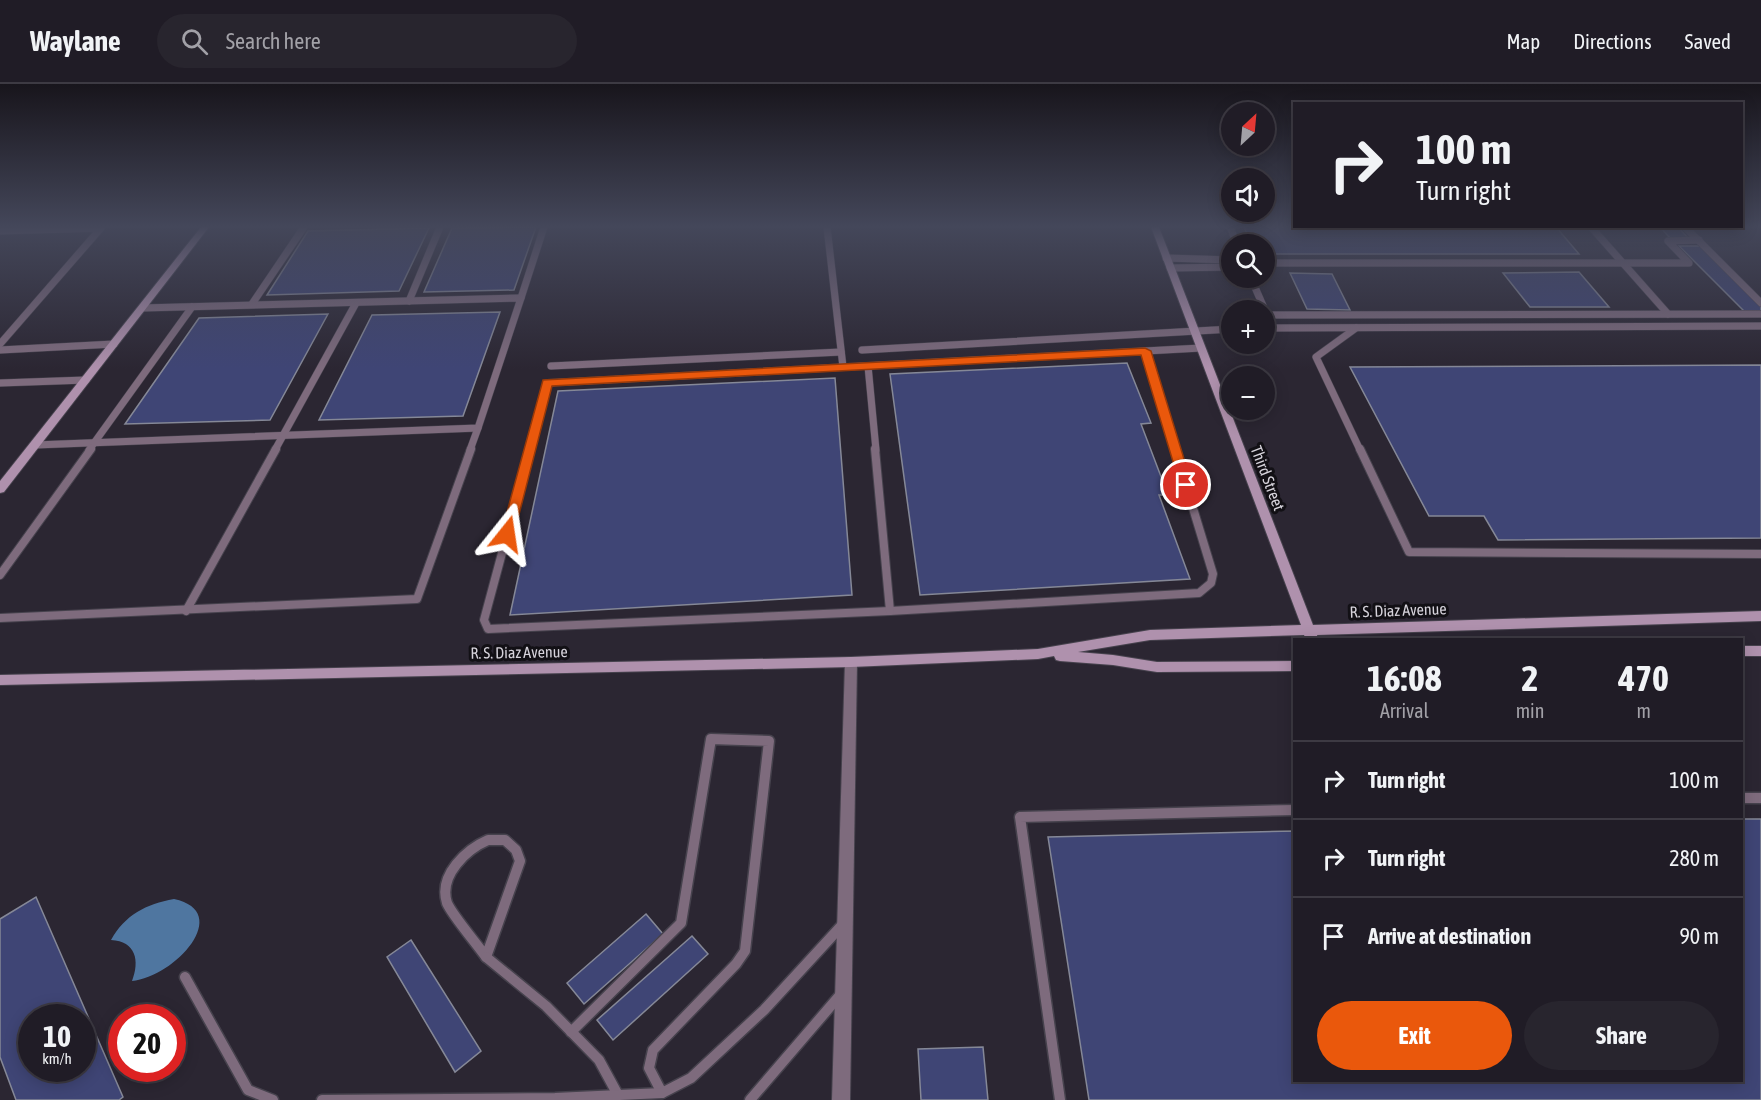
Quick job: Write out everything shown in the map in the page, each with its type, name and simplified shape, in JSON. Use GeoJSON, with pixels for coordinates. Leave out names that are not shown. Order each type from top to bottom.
{"type":"FeatureCollection","features":[{"type":"Feature","properties":{"kind":"street"},"geometry":{"type":"LineString","coordinates":[[0,489],[168,274]]}},
{"type":"Feature","properties":{"kind":"street","name":"Third Street"},"geometry":{"type":"LineString","coordinates":[[1172,274],[1310,634]]}},
{"type":"Feature","properties":{"kind":"street","name":"R. S. Diaz Avenue"},"geometry":{"type":"LineString","coordinates":[[1038,654],[1150,635],[1310,634],[1761,616]]}},
{"type":"Feature","properties":{"kind":"street"},"geometry":{"type":"LineString","coordinates":[[1743,651],[1761,651]]}},
{"type":"Feature","properties":{"kind":"street","name":"R. S. Diaz Avenue"},"geometry":{"type":"LineString","coordinates":[[0,680],[851,662],[1038,654],[1113,660],[1157,667],[1293,666]]}},
{"type":"Feature","properties":{"kind":"street"},"geometry":{"type":"LineString","coordinates":[[841,1100],[851,662]]}},
{"type":"Feature","properties":{"kind":"lane"},"geometry":{"type":"LineString","coordinates":[[0,344],[61,274]]}},
{"type":"Feature","properties":{"kind":"lane"},"geometry":{"type":"LineString","coordinates":[[252,304],[272,274]]}},
{"type":"Feature","properties":{"kind":"lane"},"geometry":{"type":"LineString","coordinates":[[410,301],[421,274]]}},
{"type":"Feature","properties":{"kind":"lane"},"geometry":{"type":"LineString","coordinates":[[0,618],[417,599],[478,428],[528,274]]}},
{"type":"Feature","properties":{"kind":"lane"},"geometry":{"type":"LineString","coordinates":[[832,274],[843,367]]}},
{"type":"Feature","properties":{"kind":"lane"},"geometry":{"type":"LineString","coordinates":[[1634,274],[1668,314]]}},
{"type":"Feature","properties":{"kind":"lane"},"geometry":{"type":"LineString","coordinates":[[1733,274],[1761,303]]}},
{"type":"Feature","properties":{"kind":"lane"},"geometry":{"type":"LineString","coordinates":[[1255,288],[1267,315],[1761,314]]}},
{"type":"Feature","properties":{"kind":"lane"},"geometry":{"type":"LineString","coordinates":[[142,308],[520,298]]}},
{"type":"Feature","properties":{"kind":"lane"},"geometry":{"type":"LineString","coordinates":[[186,611],[356,303]]}},
{"type":"Feature","properties":{"kind":"lane"},"geometry":{"type":"LineString","coordinates":[[0,575],[192,307]]}},
{"type":"Feature","properties":{"kind":"lane"},"geometry":{"type":"LineString","coordinates":[[1275,328],[1761,326]]}},
{"type":"Feature","properties":{"kind":"lane"},"geometry":{"type":"LineString","coordinates":[[1356,328],[1316,357],[1409,552],[1761,554]]}},
{"type":"Feature","properties":{"kind":"lane"},"geometry":{"type":"LineString","coordinates":[[862,350],[1221,330]]}},
{"type":"Feature","properties":{"kind":"lane"},"geometry":{"type":"LineString","coordinates":[[0,350],[114,344]]}},
{"type":"Feature","properties":{"kind":"lane"},"geometry":{"type":"LineString","coordinates":[[1145,351],[1213,574],[1211,582],[1199,593],[890,611],[488,628],[484,620],[547,383],[1201,348]]}},
{"type":"Feature","properties":{"kind":"lane"},"geometry":{"type":"LineString","coordinates":[[551,366],[841,352]]}},
{"type":"Feature","properties":{"kind":"lane"},"geometry":{"type":"LineString","coordinates":[[868,366],[890,611]]}},
{"type":"Feature","properties":{"kind":"lane"},"geometry":{"type":"LineString","coordinates":[[0,383],[86,380]]}},
{"type":"Feature","properties":{"kind":"lane"},"geometry":{"type":"LineString","coordinates":[[35,445],[478,428]]}},
{"type":"Feature","properties":{"kind":"lane"},"geometry":{"type":"LineString","coordinates":[[571,1032],[681,923],[711,739],[769,741],[745,951],[736,964],[652,1050],[649,1068],[662,1093]]}},
{"type":"Feature","properties":{"kind":"lane"},"geometry":{"type":"LineString","coordinates":[[1743,797],[1761,798]]}},
{"type":"Feature","properties":{"kind":"lane"},"geometry":{"type":"LineString","coordinates":[[1060,1100],[1020,817],[1293,810]]}},
{"type":"Feature","properties":{"kind":"lane"},"geometry":{"type":"LineString","coordinates":[[486,957],[520,861],[516,850],[505,840],[488,840],[472,847],[457,862],[448,884],[447,902],[486,957],[546,1006],[599,1060],[618,1095]]}},
{"type":"Feature","properties":{"kind":"lane"},"geometry":{"type":"LineString","coordinates":[[322,1100],[662,1093],[691,1078],[764,1010],[845,921]]}},
{"type":"Feature","properties":{"kind":"lane"},"geometry":{"type":"LineString","coordinates":[[185,977],[248,1090],[273,1100]]}},
{"type":"Feature","properties":{"kind":"lane"},"geometry":{"type":"LineString","coordinates":[[750,1100],[843,991]]}},
{"type":"Feature","properties":{"kind":"water"},"geometry":{"type":"Polygon","coordinates":[[[174,899],[191,906],[199,917],[198,930],[192,943],[180,957],[165,968],[149,977],[132,981],[136,966],[134,953],[126,944],[111,940],[123,924],[137,912],[154,904],[174,899]]]}},
{"type":"Feature","properties":{"kind":"building"},"geometry":{"type":"Polygon","coordinates":[[[280,274],[407,274],[399,291],[267,295],[280,274]]]}},
{"type":"Feature","properties":{"kind":"building"},"geometry":{"type":"Polygon","coordinates":[[[432,274],[519,274],[514,290],[424,292],[432,274]]]}},
{"type":"Feature","properties":{"kind":"building"},"geometry":{"type":"Polygon","coordinates":[[[1291,274],[1332,274],[1350,310],[1307,309],[1291,274]]]}},
{"type":"Feature","properties":{"kind":"building"},"geometry":{"type":"Polygon","coordinates":[[[1504,274],[1581,274],[1609,307],[1530,307],[1504,274]]]}},
{"type":"Feature","properties":{"kind":"building"},"geometry":{"type":"Polygon","coordinates":[[[1707,274],[1731,274],[1761,303],[1761,313],[1746,313],[1707,274]]]}},
{"type":"Feature","properties":{"kind":"building"},"geometry":{"type":"Polygon","coordinates":[[[500,312],[463,416],[319,420],[372,315],[500,312]]]}},
{"type":"Feature","properties":{"kind":"building"},"geometry":{"type":"Polygon","coordinates":[[[328,314],[270,420],[125,424],[199,318],[328,314]]]}},
{"type":"Feature","properties":{"kind":"building"},"geometry":{"type":"Polygon","coordinates":[[[1127,363],[1151,423],[1141,424],[1168,495],[1159,495],[1190,579],[920,595],[890,374],[1127,363]]]}},
{"type":"Feature","properties":{"kind":"building"},"geometry":{"type":"Polygon","coordinates":[[[1761,365],[1761,538],[1498,540],[1484,516],[1429,516],[1350,367],[1761,365]]]}},
{"type":"Feature","properties":{"kind":"building"},"geometry":{"type":"Polygon","coordinates":[[[835,378],[852,595],[510,615],[558,391],[835,378]]]}},
{"type":"Feature","properties":{"kind":"building"},"geometry":{"type":"Polygon","coordinates":[[[1743,819],[1761,819],[1761,1100],[1089,1100],[1048,837],[1293,831],[1293,1082],[1743,1082],[1743,819]]]}},
{"type":"Feature","properties":{"kind":"building"},"geometry":{"type":"Polygon","coordinates":[[[36,897],[83,1004],[18,1004],[18,1082],[96,1082],[96,1035],[108,1063],[108,1082],[116,1082],[123,1097],[119,1100],[16,1100],[0,1057],[0,919],[36,897]]]}},
{"type":"Feature","properties":{"kind":"building"},"geometry":{"type":"Polygon","coordinates":[[[646,914],[663,934],[584,1004],[567,983],[646,914]]]}},
{"type":"Feature","properties":{"kind":"building"},"geometry":{"type":"Polygon","coordinates":[[[692,936],[708,954],[613,1040],[597,1020],[692,936]]]}},
{"type":"Feature","properties":{"kind":"building"},"geometry":{"type":"Polygon","coordinates":[[[411,940],[481,1051],[455,1072],[387,957],[411,940]]]}},
{"type":"Feature","properties":{"kind":"building"},"geometry":{"type":"Polygon","coordinates":[[[983,1047],[988,1100],[921,1100],[918,1049],[983,1047]]]}},
{"type":"Feature","properties":{"kind":"route"},"geometry":{"type":"LineString","coordinates":[[507,534],[547,383],[1145,351],[1186,485]]}}]}
